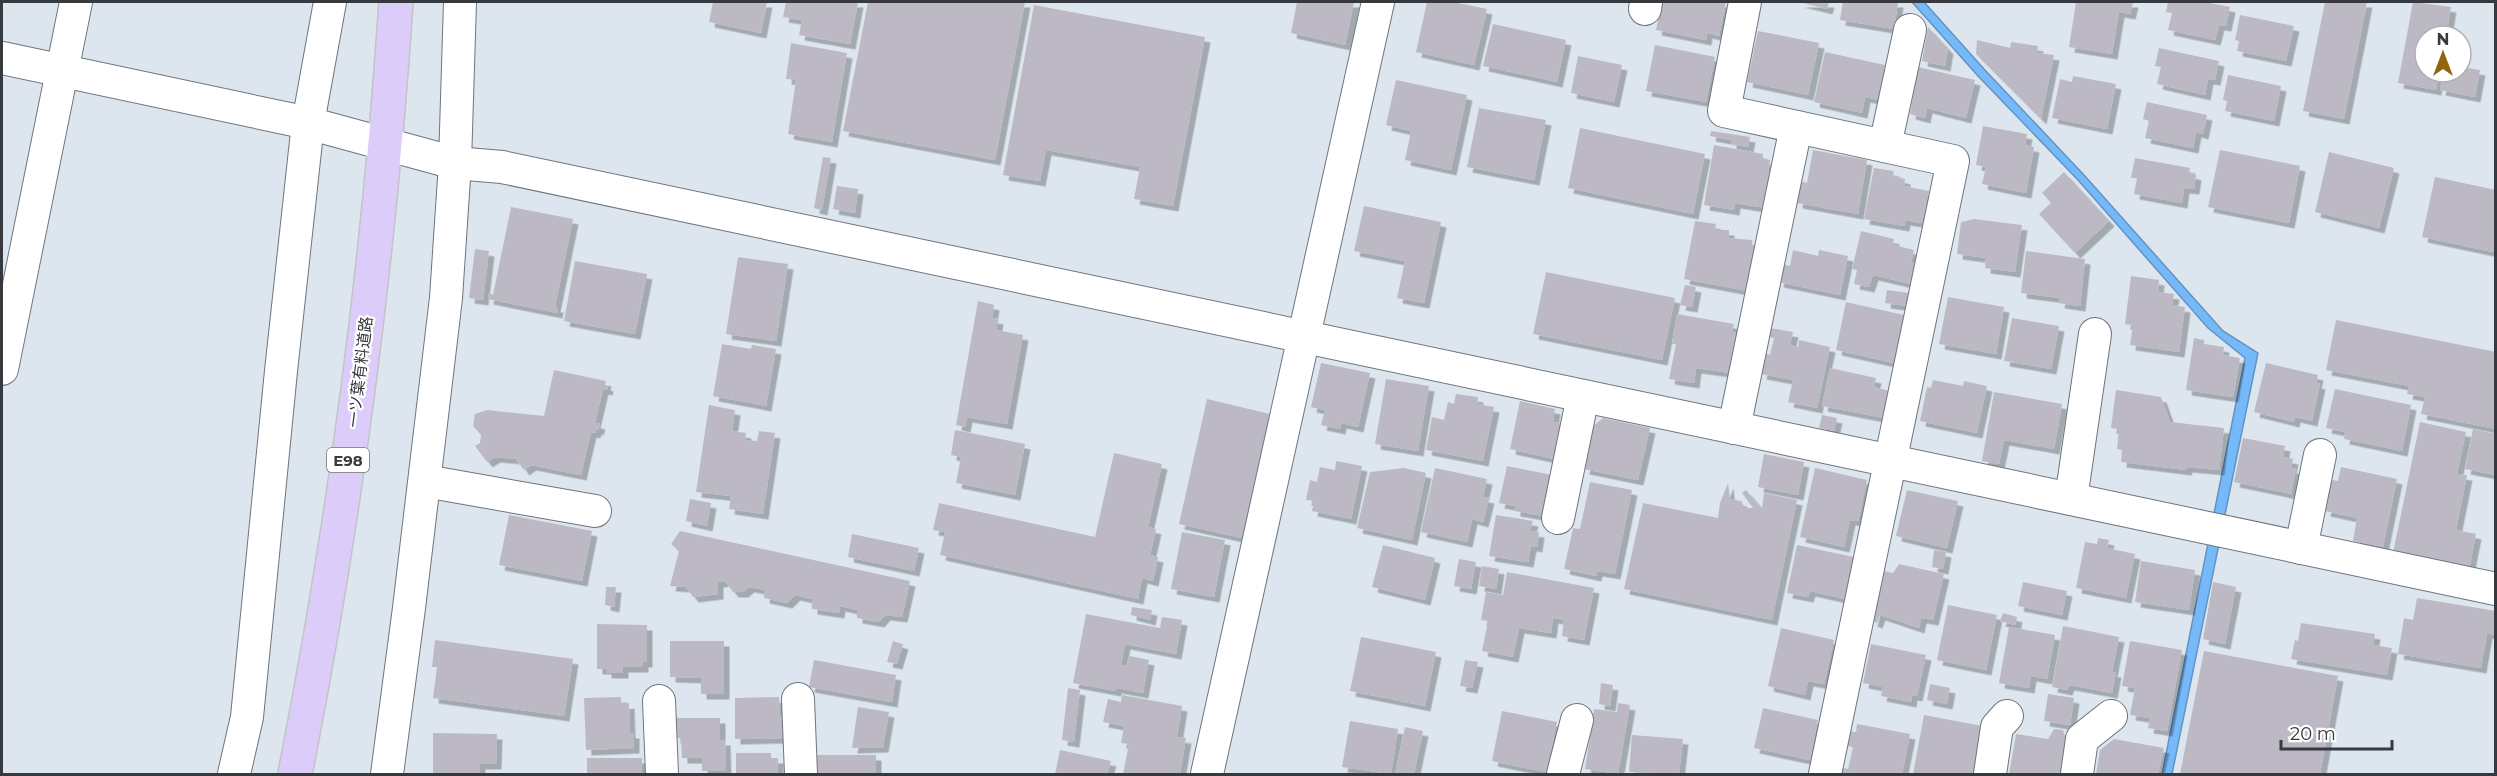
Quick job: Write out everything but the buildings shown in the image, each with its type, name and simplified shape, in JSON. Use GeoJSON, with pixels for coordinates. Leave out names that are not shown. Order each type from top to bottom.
{"type":"FeatureCollection","features":[{"type":"Feature","properties":{"kind":"main road","name":"一ツ葉有料道路"},"geometry":{"type":"LineString","coordinates":[[295,774],[316,670],[348,465],[387,144],[396,2]]}},
{"type":"Feature","properties":{"kind":"street"},"geometry":{"type":"LineString","coordinates":[[2,369],[76,2]]}},
{"type":"Feature","properties":{"kind":"street"},"geometry":{"type":"LineString","coordinates":[[234,774],[247,717],[308,123],[330,2]]}},
{"type":"Feature","properties":{"kind":"street"},"geometry":{"type":"LineString","coordinates":[[387,774],[446,298],[455,164],[460,2]]}},
{"type":"Feature","properties":{"kind":"street"},"geometry":{"type":"LineString","coordinates":[[1208,774],[1377,2]]}},
{"type":"Feature","properties":{"kind":"street"},"geometry":{"type":"LineString","coordinates":[[1746,2],[1724,111],[1953,161],[1825,774]]}},
{"type":"Feature","properties":{"kind":"street"},"geometry":{"type":"LineString","coordinates":[[1885,146],[1910,30]]}},
{"type":"Feature","properties":{"kind":"street"},"geometry":{"type":"LineString","coordinates":[[2,58],[308,123],[455,164],[502,167],[2496,589]]}},
{"type":"Feature","properties":{"kind":"street"},"geometry":{"type":"LineString","coordinates":[[1734,428],[1796,127]]}},
{"type":"Feature","properties":{"kind":"street"},"geometry":{"type":"LineString","coordinates":[[2071,499],[2096,334]]}},
{"type":"Feature","properties":{"kind":"street"},"geometry":{"type":"LineString","coordinates":[[1558,518],[1583,396]]}},
{"type":"Feature","properties":{"kind":"street"},"geometry":{"type":"LineString","coordinates":[[2301,548],[2320,455]]}},
{"type":"Feature","properties":{"kind":"street"},"geometry":{"type":"LineString","coordinates":[[425,481],[595,511]]}},
{"type":"Feature","properties":{"kind":"street"},"geometry":{"type":"LineString","coordinates":[[798,699],[801,774]]}},
{"type":"Feature","properties":{"kind":"street"},"geometry":{"type":"LineString","coordinates":[[659,701],[662,774]]}},
{"type":"Feature","properties":{"kind":"street"},"geometry":{"type":"LineString","coordinates":[[1990,774],[1997,727],[2007,716]]}},
{"type":"Feature","properties":{"kind":"street"},"geometry":{"type":"LineString","coordinates":[[2077,774],[2082,739],[2111,716]]}},
{"type":"Feature","properties":{"kind":"street"},"geometry":{"type":"LineString","coordinates":[[1563,774],[1577,720]]}},
{"type":"Feature","properties":{"kind":"water"},"geometry":{"type":"Polygon","coordinates":[[[1912,2],[1924,2],[2084,175],[2223,331],[2258,353],[2172,774],[2162,774],[2245,358],[2208,328],[2078,180],[1978,76],[1912,2]]]}}]}
